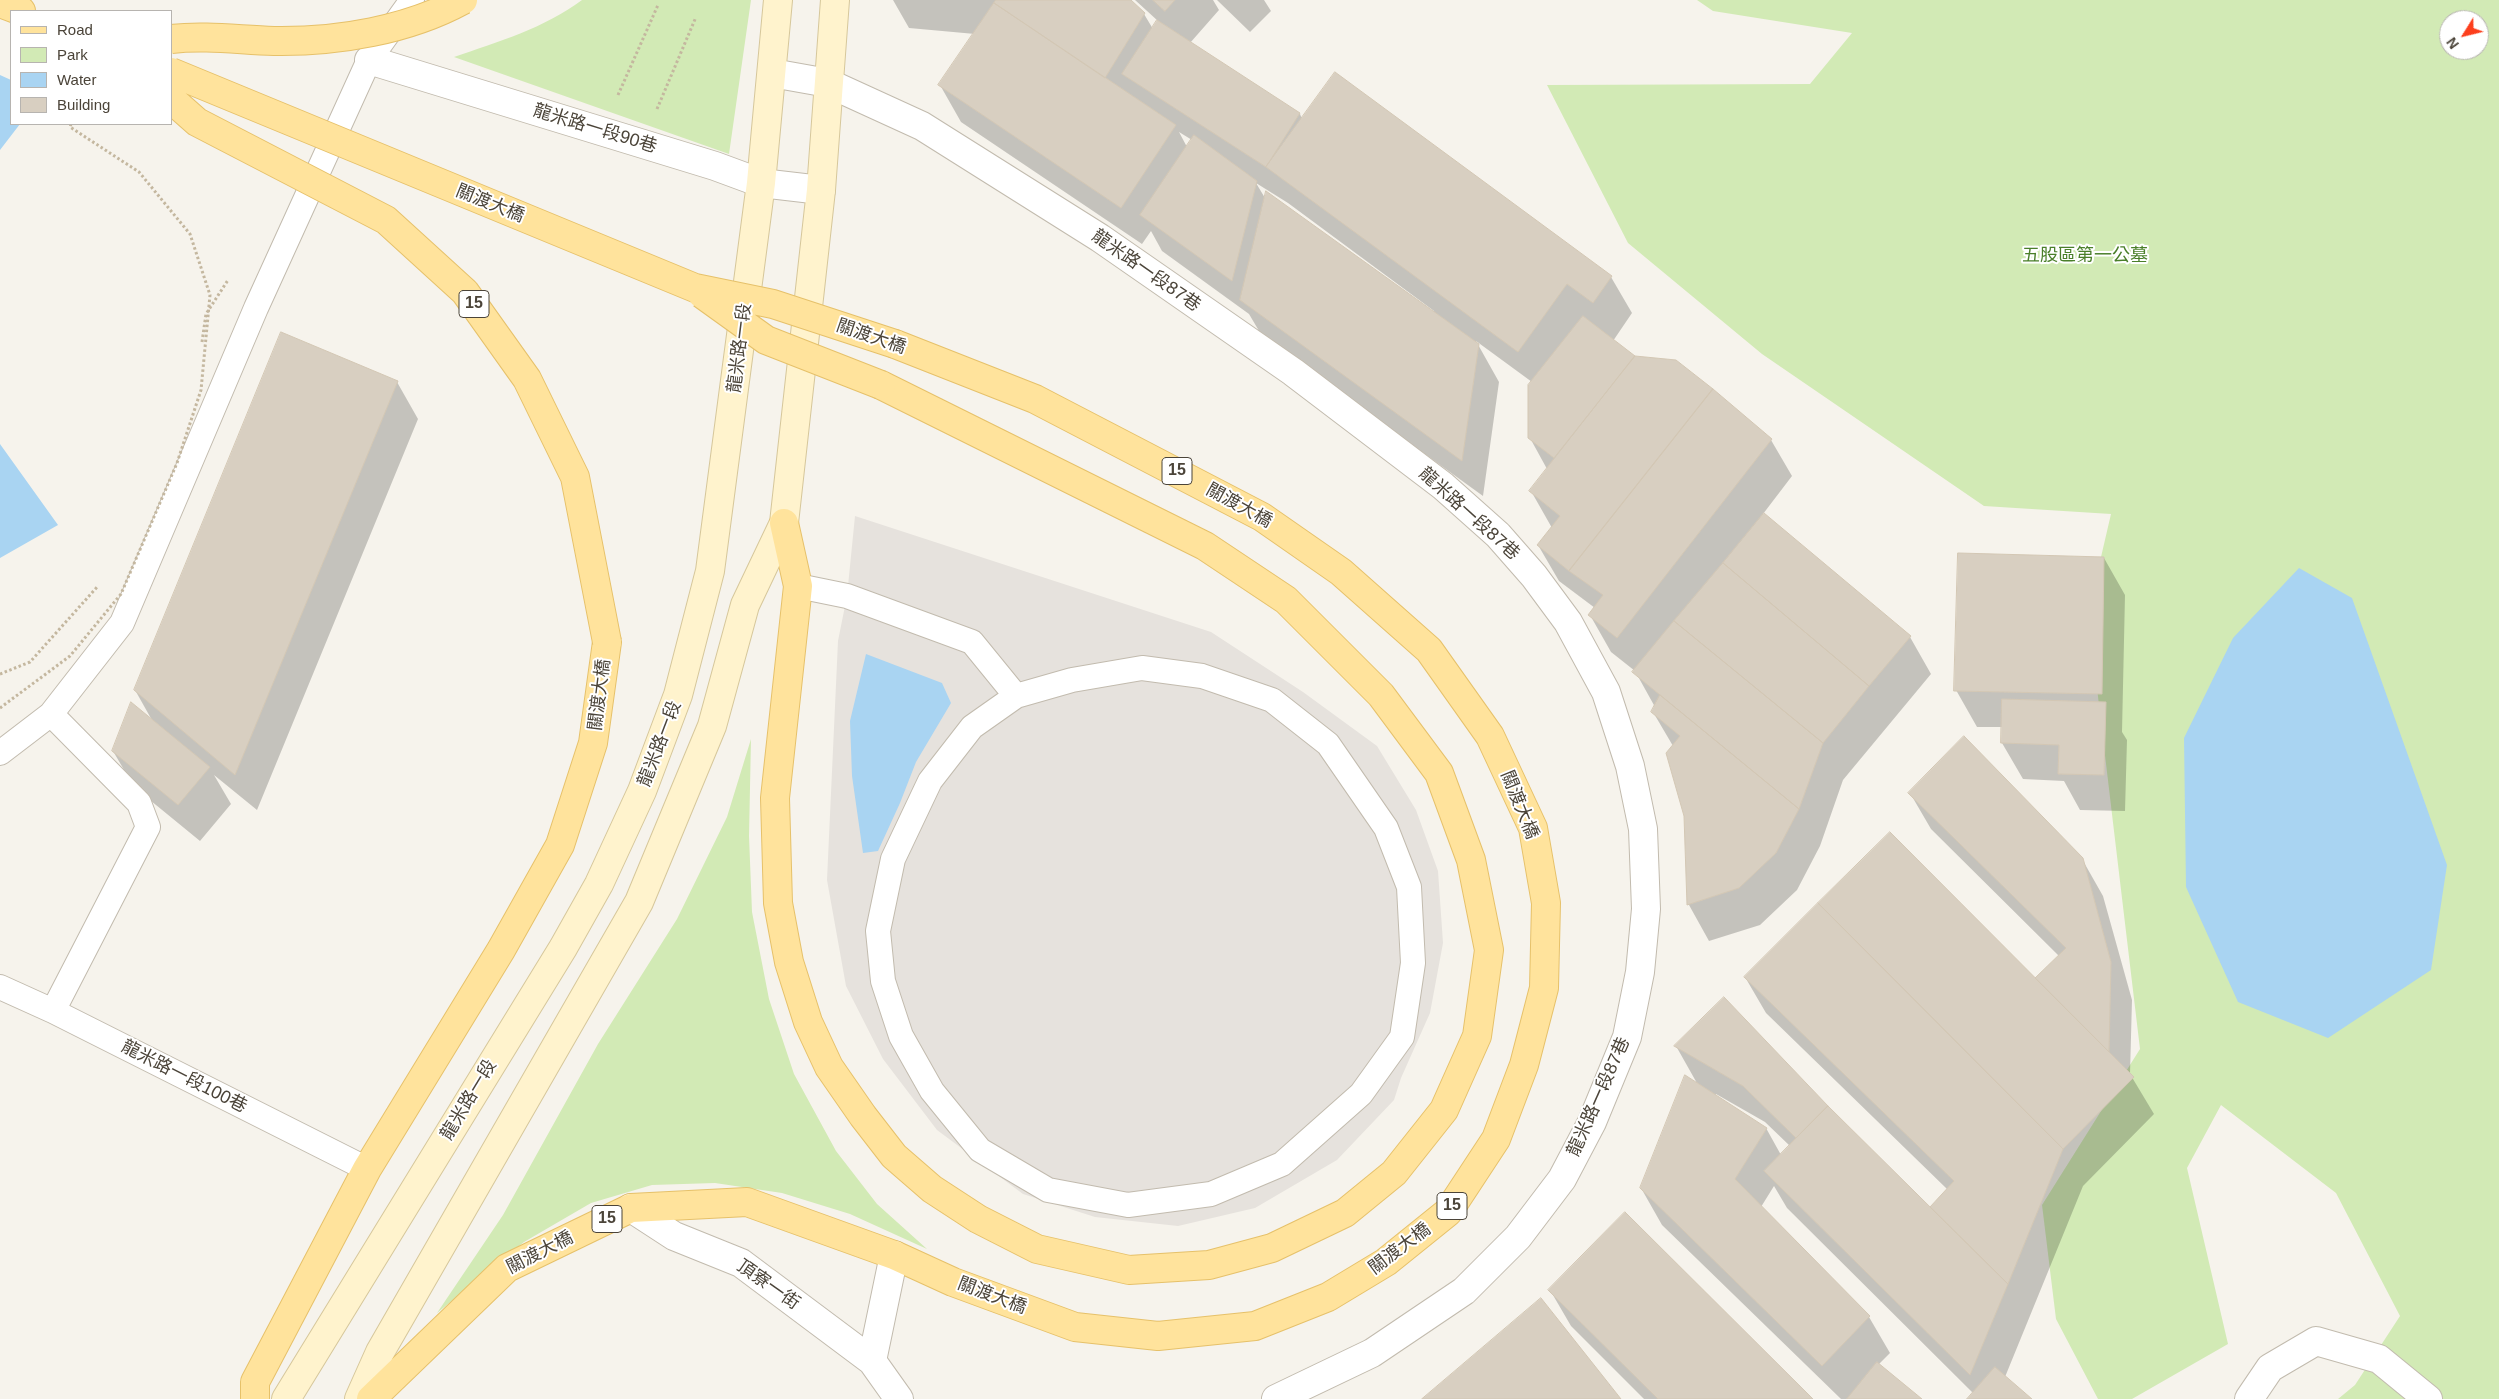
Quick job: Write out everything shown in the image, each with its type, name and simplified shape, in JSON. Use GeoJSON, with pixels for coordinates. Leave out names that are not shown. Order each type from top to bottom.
{"type":"FeatureCollection","features":[{"type":"Feature","properties":{"kind":"main road"},"geometry":{"type":"LineString","coordinates":[[172,39],[196,36],[276,41],[358,35],[439,13],[464,0]]}},
{"type":"Feature","properties":{"kind":"main road","name":"龍米路一段"},"geometry":{"type":"LineString","coordinates":[[286,1399],[563,948],[599,884],[642,791],[678,695],[710,571],[762,183],[778,0]]}},
{"type":"Feature","properties":{"kind":"main road"},"geometry":{"type":"LineString","coordinates":[[695,288],[766,340],[881,385],[1205,546],[1286,600],[1381,695],[1439,773],[1471,860],[1489,950],[1477,1036],[1444,1110],[1394,1174],[1345,1213],[1272,1248],[1209,1266],[1129,1270],[1037,1249],[978,1219],[932,1189],[894,1156],[829,1067],[808,1022],[789,962],[778,903],[775,798],[798,586],[784,523],[821,190],[835,0]]}},
{"type":"Feature","properties":{"kind":"main road"},"geometry":{"type":"LineString","coordinates":[[0,3],[18,10]]}},
{"type":"Feature","properties":{"kind":"main road","name":"關渡大橋"},"geometry":{"type":"LineString","coordinates":[[172,72],[695,288],[773,304],[895,344],[1034,400],[1141,452],[1262,517],[1341,572],[1428,650],[1490,736],[1533,828],[1546,903],[1544,988],[1524,1065],[1496,1139],[1448,1212],[1386,1262],[1328,1297],[1255,1326],[1158,1336],[1075,1327],[953,1282],[894,1256],[747,1202],[631,1208],[506,1268],[371,1399]]}},
{"type":"Feature","properties":{"kind":"main road","name":"關渡大橋"},"geometry":{"type":"LineString","coordinates":[[172,100],[197,122],[386,220],[465,292],[527,379],[575,477],[607,642],[593,743],[560,845],[501,950],[367,1169],[255,1382],[255,1399]]}},
{"type":"Feature","properties":{"kind":"main road"},"geometry":{"type":"LineString","coordinates":[[359,1399],[380,1352],[639,902],[712,726],[745,605],[784,523]]}},
{"type":"Feature","properties":{"kind":"street","name":"龍米路一段90巷"},"geometry":{"type":"LineString","coordinates":[[369,60],[714,166],[762,183],[821,190]]}},
{"type":"Feature","properties":{"kind":"street","name":"龍米路一段87巷"},"geometry":{"type":"LineString","coordinates":[[772,74],[828,84],[922,126],[1100,238],[1293,372],[1443,486],[1498,535],[1534,576],[1568,622],[1606,692],[1630,766],[1642,829],[1646,909],[1640,972],[1627,1037],[1592,1122],[1562,1179],[1518,1237],[1464,1291],[1372,1353],[1276,1399]]}},
{"type":"Feature","properties":{"kind":"street","name":"頂寮一街"},"geometry":{"type":"LineString","coordinates":[[631,1208],[674,1236],[741,1263],[872,1361],[899,1399]]}},
{"type":"Feature","properties":{"kind":"street"},"geometry":{"type":"LineString","coordinates":[[872,1361],[894,1256]]}},
{"type":"Feature","properties":{"kind":"street"},"geometry":{"type":"LineString","coordinates":[[2249,1399],[2270,1368],[2316,1341],[2379,1359],[2428,1399]]}},
{"type":"Feature","properties":{"kind":"lane"},"geometry":{"type":"LineString","coordinates":[[0,753],[51,714],[122,623],[256,308],[369,60],[412,0]]}},
{"type":"Feature","properties":{"kind":"lane"},"geometry":{"type":"LineString","coordinates":[[798,586],[847,596],[972,642],[1016,696]]}},
{"type":"Feature","properties":{"kind":"lane"},"geometry":{"type":"LineString","coordinates":[[1142,668],[1202,676],[1272,700],[1328,744],[1386,828],[1410,887],[1413,963],[1402,1037],[1361,1094],[1282,1164],[1211,1194],[1128,1205],[1048,1190],[980,1150],[932,1091],[901,1036],[883,981],[878,931],[893,859],[930,781],[972,727],[1016,696],[1072,680],[1142,668]]}},
{"type":"Feature","properties":{"kind":"lane"},"geometry":{"type":"LineString","coordinates":[[51,714],[139,803],[148,827],[53,1011]]}},
{"type":"Feature","properties":{"kind":"lane","name":"龍米路一段100巷"},"geometry":{"type":"LineString","coordinates":[[0,987],[53,1011],[367,1169]]}},
{"type":"Feature","properties":{"kind":"path"},"geometry":{"type":"LineString","coordinates":[[618,95],[658,4]]}},
{"type":"Feature","properties":{"kind":"path"},"geometry":{"type":"LineString","coordinates":[[657,109],[696,17]]}},
{"type":"Feature","properties":{"kind":"path"},"geometry":{"type":"LineString","coordinates":[[0,708],[70,656],[121,594],[177,463],[201,390],[210,295],[190,234],[139,172],[70,127],[71,125]]}},
{"type":"Feature","properties":{"kind":"path"},"geometry":{"type":"LineString","coordinates":[[0,674],[30,662],[98,585]]}},
{"type":"Feature","properties":{"kind":"shaded area"},"geometry":{"type":"Polygon","coordinates":[[[855,516],[1211,632],[1303,692],[1377,746],[1416,810],[1438,871],[1443,943],[1430,1013],[1401,1078],[1394,1100],[1337,1160],[1255,1208],[1178,1226],[1095,1217],[1023,1194],[937,1130],[883,1059],[846,986],[827,880],[838,641],[847,596],[855,516]]]}},
{"type":"Feature","properties":{"kind":"green space"},"geometry":{"type":"Polygon","coordinates":[[[582,0],[751,0],[729,154],[454,57],[504,40],[537,26],[568,10],[582,0]]]}},
{"type":"Feature","properties":{"kind":"green space","name":"五股區第一公墓"},"geometry":{"type":"Polygon","coordinates":[[[1697,0],[2499,0],[2499,1399],[2338,1399],[2355,1385],[2400,1316],[2336,1193],[2221,1105],[2187,1168],[2228,1344],[2132,1399],[2098,1399],[2056,1319],[2042,1205],[2140,1049],[2088,613],[2111,514],[1984,506],[1762,354],[1628,243],[1547,85],[1810,84],[1852,33],[1713,11],[1697,0]]]}},
{"type":"Feature","properties":{"kind":"green space"},"geometry":{"type":"Polygon","coordinates":[[[751,739],[749,836],[752,912],[769,999],[794,1074],[836,1151],[877,1204],[927,1249],[850,1214],[782,1193],[715,1183],[652,1185],[591,1203],[524,1242],[437,1313],[503,1215],[598,1044],[677,919],[727,817],[751,739]]]}},
{"type":"Feature","properties":{"kind":"water"},"geometry":{"type":"Polygon","coordinates":[[[0,0],[10,10],[10,125],[19,125],[0,150],[0,0]]]}},
{"type":"Feature","properties":{"kind":"water"},"geometry":{"type":"Polygon","coordinates":[[[0,444],[58,525],[0,558],[0,444]]]}},
{"type":"Feature","properties":{"kind":"water"},"geometry":{"type":"Polygon","coordinates":[[[2299,568],[2352,598],[2447,865],[2431,970],[2328,1038],[2238,1002],[2186,887],[2184,738],[2233,638],[2299,568]]]}},
{"type":"Feature","properties":{"kind":"water"},"geometry":{"type":"Polygon","coordinates":[[[866,654],[942,683],[951,703],[916,762],[878,851],[863,853],[852,776],[850,721],[866,654]]]}},
{"type":"Feature","properties":{"kind":"pier"},"geometry":{"type":"Polygon","coordinates":[[[0,0],[83,0],[78,10],[10,10],[10,80],[0,75],[0,0]]]}},
{"type":"Feature","properties":{"kind":"building"},"geometry":{"type":"Polygon","coordinates":[[[996,0],[1131,0],[1145,13],[1105,78],[994,3],[996,0]]]}},
{"type":"Feature","properties":{"kind":"building"},"geometry":{"type":"Polygon","coordinates":[[[1153,0],[1175,0],[1165,11],[1153,0]]]}},
{"type":"Feature","properties":{"kind":"building"},"geometry":{"type":"Polygon","coordinates":[[[994,3],[1176,125],[1121,208],[938,85],[994,3]]]}},
{"type":"Feature","properties":{"kind":"building"},"geometry":{"type":"Polygon","coordinates":[[[1157,20],[1300,113],[1266,167],[1122,74],[1157,20]]]}},
{"type":"Feature","properties":{"kind":"building"},"geometry":{"type":"Polygon","coordinates":[[[1335,72],[1612,276],[1593,303],[1567,284],[1518,352],[1266,167],[1335,72]]]}},
{"type":"Feature","properties":{"kind":"building"},"geometry":{"type":"Polygon","coordinates":[[[1194,135],[1257,181],[1232,281],[1140,215],[1194,135]]]}},
{"type":"Feature","properties":{"kind":"building"},"geometry":{"type":"Polygon","coordinates":[[[1266,191],[1479,344],[1462,461],[1240,300],[1266,191]]]}},
{"type":"Feature","properties":{"kind":"building"},"geometry":{"type":"Polygon","coordinates":[[[1583,316],[1635,356],[1554,458],[1528,438],[1528,385],[1583,316]]]}},
{"type":"Feature","properties":{"kind":"building"},"geometry":{"type":"Polygon","coordinates":[[[281,332],[398,381],[235,775],[134,690],[281,332]]]}},
{"type":"Feature","properties":{"kind":"building"},"geometry":{"type":"Polygon","coordinates":[[[1635,356],[1676,360],[1713,389],[1569,571],[1537,545],[1560,516],[1529,491],[1635,356]]]}},
{"type":"Feature","properties":{"kind":"building"},"geometry":{"type":"Polygon","coordinates":[[[1713,389],[1772,439],[1617,638],[1588,615],[1603,595],[1569,571],[1713,389]]]}},
{"type":"Feature","properties":{"kind":"building"},"geometry":{"type":"Polygon","coordinates":[[[1764,513],[1911,636],[1869,686],[1723,563],[1764,513]]]}},
{"type":"Feature","properties":{"kind":"building"},"geometry":{"type":"Polygon","coordinates":[[[1958,553],[2104,557],[2102,694],[1954,691],[1958,553]]]}},
{"type":"Feature","properties":{"kind":"building"},"geometry":{"type":"Polygon","coordinates":[[[1723,563],[1869,686],[1823,743],[1674,621],[1723,563]]]}},
{"type":"Feature","properties":{"kind":"building"},"geometry":{"type":"Polygon","coordinates":[[[1674,621],[1823,743],[1799,809],[1632,672],[1674,621]]]}},
{"type":"Feature","properties":{"kind":"building"},"geometry":{"type":"Polygon","coordinates":[[[1660,695],[1799,809],[1776,853],[1739,888],[1687,905],[1684,816],[1666,753],[1680,736],[1651,712],[1660,695]]]}},
{"type":"Feature","properties":{"kind":"building"},"geometry":{"type":"Polygon","coordinates":[[[2002,699],[2106,702],[2104,775],[2058,774],[2059,745],[2001,743],[2002,699]]]}},
{"type":"Feature","properties":{"kind":"building"},"geometry":{"type":"Polygon","coordinates":[[[131,702],[210,767],[178,805],[112,751],[131,702]]]}},
{"type":"Feature","properties":{"kind":"building"},"geometry":{"type":"Polygon","coordinates":[[[1964,736],[2083,858],[2111,962],[2109,1052],[2035,978],[2066,948],[1908,793],[1964,736]]]}},
{"type":"Feature","properties":{"kind":"building"},"geometry":{"type":"Polygon","coordinates":[[[1890,832],[2134,1077],[2063,1149],[1818,903],[1890,832]]]}},
{"type":"Feature","properties":{"kind":"building"},"geometry":{"type":"Polygon","coordinates":[[[1818,903],[2063,1149],[2008,1284],[1930,1207],[1954,1181],[1744,977],[1818,903]]]}},
{"type":"Feature","properties":{"kind":"building"},"geometry":{"type":"Polygon","coordinates":[[[1724,997],[1828,1106],[1796,1138],[1743,1086],[1674,1046],[1724,997]]]}},
{"type":"Feature","properties":{"kind":"building"},"geometry":{"type":"Polygon","coordinates":[[[1685,1075],[1767,1128],[1735,1179],[1870,1316],[1822,1366],[1640,1188],[1685,1075]]]}},
{"type":"Feature","properties":{"kind":"building"},"geometry":{"type":"Polygon","coordinates":[[[1828,1106],[2008,1284],[1970,1375],[1764,1171],[1828,1106]]]}},
{"type":"Feature","properties":{"kind":"building"},"geometry":{"type":"Polygon","coordinates":[[[1625,1212],[1813,1399],[1658,1399],[1548,1290],[1625,1212]]]}},
{"type":"Feature","properties":{"kind":"building"},"geometry":{"type":"Polygon","coordinates":[[[1541,1298],[1621,1399],[1422,1399],[1541,1298]]]}},
{"type":"Feature","properties":{"kind":"building"},"geometry":{"type":"Polygon","coordinates":[[[1877,1362],[1922,1399],[1847,1399],[1877,1362]]]}},
{"type":"Feature","properties":{"kind":"building"},"geometry":{"type":"Polygon","coordinates":[[[1995,1367],[2032,1399],[1967,1399],[1995,1367]]]}}]}
